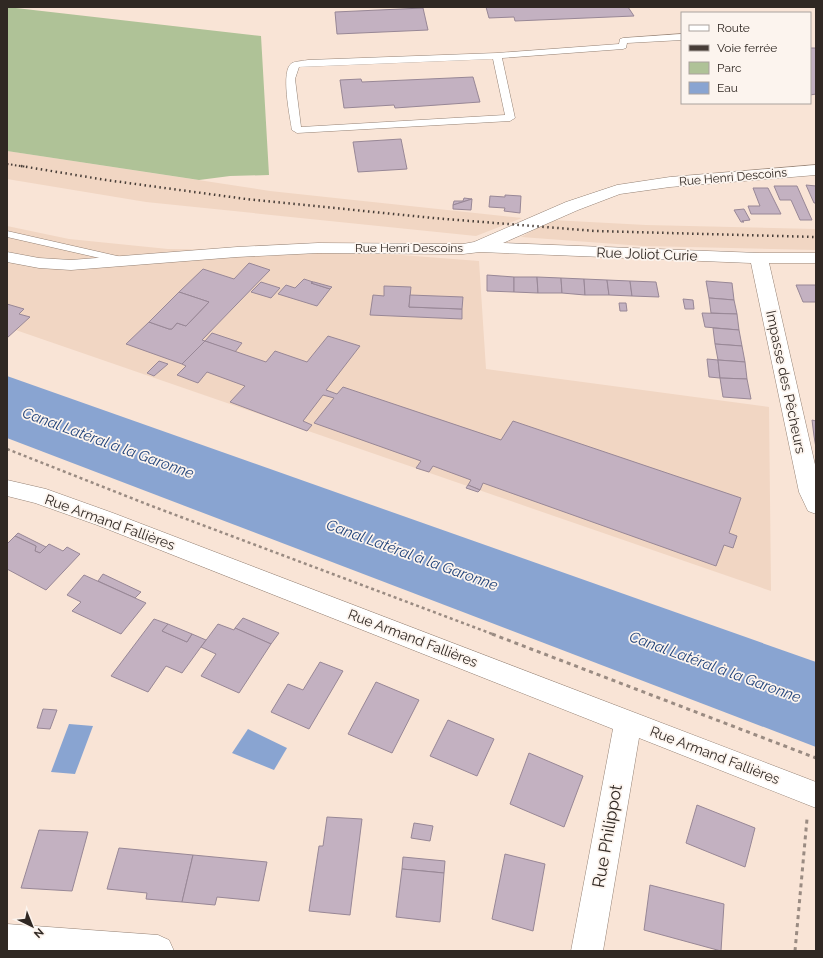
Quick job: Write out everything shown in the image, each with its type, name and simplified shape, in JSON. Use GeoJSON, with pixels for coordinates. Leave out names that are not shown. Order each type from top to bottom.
{"type":"FeatureCollection","features":[{"type":"Feature","properties":{"kind":"street","name":"Rue Henri Descoins"},"geometry":{"type":"LineString","coordinates":[[7,257],[39,263],[71,265],[237,252],[318,248],[437,250],[478,247],[572,206],[617,190],[670,182],[816,170]]}},
{"type":"Feature","properties":{"kind":"street","name":"Rue Joliot Curie"},"geometry":{"type":"LineString","coordinates":[[478,247],[759,258],[816,258]]}},
{"type":"Feature","properties":{"kind":"street","name":"Impasse des Pêcheurs"},"geometry":{"type":"LineString","coordinates":[[759,258],[810,492],[816,505]]}},
{"type":"Feature","properties":{"kind":"street","name":"Rue Armand Fallières"},"geometry":{"type":"LineString","coordinates":[[7,488],[38,495],[105,519],[813,794]]}},
{"type":"Feature","properties":{"kind":"street","name":"Rue Philippot"},"geometry":{"type":"LineString","coordinates":[[587,951],[628,722]]}},
{"type":"Feature","properties":{"kind":"street"},"geometry":{"type":"LineString","coordinates":[[7,939],[158,951]]}},
{"type":"Feature","properties":{"kind":"lane"},"geometry":{"type":"LineString","coordinates":[[497,56],[510,118],[297,130],[290,79],[295,66],[324,62],[497,56],[623,46],[623,41],[681,37]]}},
{"type":"Feature","properties":{"kind":"lane"},"geometry":{"type":"LineString","coordinates":[[7,234],[126,261]]}},
{"type":"Feature","properties":{"kind":"path"},"geometry":{"type":"LineString","coordinates":[[7,449],[149,505],[370,587],[816,758]]}},
{"type":"Feature","properties":{"kind":"path"},"geometry":{"type":"LineString","coordinates":[[795,951],[813,794]]}},
{"type":"Feature","properties":{"kind":"shaded area"},"geometry":{"type":"Polygon","coordinates":[[[7,151],[270,191],[522,218],[476,236],[146,202],[7,179],[7,151]]]}},
{"type":"Feature","properties":{"kind":"shaded area"},"geometry":{"type":"Polygon","coordinates":[[[552,220],[646,225],[816,229],[816,250],[643,246],[521,237],[552,220]]]}},
{"type":"Feature","properties":{"kind":"shaded area"},"geometry":{"type":"Polygon","coordinates":[[[7,226],[69,239],[168,249],[350,251],[479,261],[486,369],[769,407],[771,591],[7,327],[7,226]]]}},
{"type":"Feature","properties":{"kind":"green space"},"geometry":{"type":"Polygon","coordinates":[[[7,7],[261,36],[269,175],[230,176],[199,180],[7,151],[7,7]]]}},
{"type":"Feature","properties":{"kind":"water","name":"Canal Latéral à la Garonne"},"geometry":{"type":"Polygon","coordinates":[[[7,376],[816,662],[816,747],[7,438],[7,376]]]}},
{"type":"Feature","properties":{"kind":"water"},"geometry":{"type":"Polygon","coordinates":[[[69,724],[93,726],[75,774],[51,772],[69,724]]]}},
{"type":"Feature","properties":{"kind":"water"},"geometry":{"type":"Polygon","coordinates":[[[248,729],[287,748],[274,770],[232,753],[248,729]]]}},
{"type":"Feature","properties":{"kind":"building"},"geometry":{"type":"Polygon","coordinates":[[[486,7],[628,7],[634,16],[515,21],[514,17],[489,18],[486,7]]]}},
{"type":"Feature","properties":{"kind":"building"},"geometry":{"type":"Polygon","coordinates":[[[423,8],[428,30],[337,34],[335,12],[423,8]]]}},
{"type":"Feature","properties":{"kind":"building"},"geometry":{"type":"Polygon","coordinates":[[[811,48],[816,48],[816,94],[811,95],[811,48]]]}},
{"type":"Feature","properties":{"kind":"building"},"geometry":{"type":"Polygon","coordinates":[[[473,77],[480,102],[395,108],[394,105],[344,108],[340,80],[361,79],[362,82],[473,77]]]}},
{"type":"Feature","properties":{"kind":"building"},"geometry":{"type":"Polygon","coordinates":[[[401,139],[407,169],[358,172],[353,142],[401,139]]]}},
{"type":"Feature","properties":{"kind":"building"},"geometry":{"type":"Polygon","coordinates":[[[806,185],[816,186],[816,203],[814,203],[806,185]]]}},
{"type":"Feature","properties":{"kind":"building"},"geometry":{"type":"Polygon","coordinates":[[[774,186],[797,186],[812,220],[800,220],[791,200],[780,200],[774,186]]]}},
{"type":"Feature","properties":{"kind":"building"},"geometry":{"type":"Polygon","coordinates":[[[753,188],[768,188],[781,214],[751,214],[748,206],[760,206],[753,188]]]}},
{"type":"Feature","properties":{"kind":"building"},"geometry":{"type":"Polygon","coordinates":[[[505,195],[521,196],[520,213],[504,211],[505,208],[489,207],[490,196],[505,197],[505,195]]]}},
{"type":"Feature","properties":{"kind":"building"},"geometry":{"type":"Polygon","coordinates":[[[464,198],[472,199],[453,205],[454,201],[463,201],[464,198]]]}},
{"type":"Feature","properties":{"kind":"building"},"geometry":{"type":"Polygon","coordinates":[[[472,199],[471,210],[453,209],[453,205],[472,199]]]}},
{"type":"Feature","properties":{"kind":"building"},"geometry":{"type":"Polygon","coordinates":[[[744,209],[750,220],[741,222],[734,210],[744,209]]]}},
{"type":"Feature","properties":{"kind":"building"},"geometry":{"type":"Polygon","coordinates":[[[249,263],[270,270],[202,340],[205,341],[182,364],[126,344],[149,322],[169,329],[172,329],[177,323],[186,326],[209,302],[179,292],[203,269],[234,279],[249,263]]]}},
{"type":"Feature","properties":{"kind":"building"},"geometry":{"type":"Polygon","coordinates":[[[487,275],[514,277],[514,292],[487,291],[487,275]]]}},
{"type":"Feature","properties":{"kind":"building"},"geometry":{"type":"Polygon","coordinates":[[[514,277],[537,277],[538,293],[514,292],[514,277]]]}},
{"type":"Feature","properties":{"kind":"building"},"geometry":{"type":"Polygon","coordinates":[[[537,277],[561,278],[562,293],[538,293],[537,277]]]}},
{"type":"Feature","properties":{"kind":"building"},"geometry":{"type":"Polygon","coordinates":[[[561,278],[584,279],[585,295],[562,293],[561,278]]]}},
{"type":"Feature","properties":{"kind":"building"},"geometry":{"type":"Polygon","coordinates":[[[304,279],[313,282],[311,283],[330,289],[317,306],[278,294],[286,285],[295,288],[304,279]]]}},
{"type":"Feature","properties":{"kind":"building"},"geometry":{"type":"Polygon","coordinates":[[[584,279],[607,280],[609,295],[585,295],[584,279]]]}},
{"type":"Feature","properties":{"kind":"building"},"geometry":{"type":"Polygon","coordinates":[[[607,280],[630,281],[632,296],[609,295],[607,280]]]}},
{"type":"Feature","properties":{"kind":"building"},"geometry":{"type":"Polygon","coordinates":[[[630,281],[656,282],[659,297],[632,296],[630,281]]]}},
{"type":"Feature","properties":{"kind":"building"},"geometry":{"type":"Polygon","coordinates":[[[706,281],[732,283],[734,300],[709,298],[706,281]]]}},
{"type":"Feature","properties":{"kind":"building"},"geometry":{"type":"Polygon","coordinates":[[[261,282],[280,288],[271,298],[251,292],[261,282]]]}},
{"type":"Feature","properties":{"kind":"building"},"geometry":{"type":"Polygon","coordinates":[[[313,282],[332,287],[330,289],[311,283],[313,282]]]}},
{"type":"Feature","properties":{"kind":"building"},"geometry":{"type":"Polygon","coordinates":[[[796,285],[816,285],[816,302],[803,302],[796,285]]]}},
{"type":"Feature","properties":{"kind":"building"},"geometry":{"type":"Polygon","coordinates":[[[384,286],[411,287],[409,307],[462,309],[462,319],[370,315],[373,295],[384,296],[384,286]]]}},
{"type":"Feature","properties":{"kind":"building"},"geometry":{"type":"Polygon","coordinates":[[[179,292],[209,302],[186,326],[177,323],[172,329],[169,329],[149,322],[179,292]]]}},
{"type":"Feature","properties":{"kind":"building"},"geometry":{"type":"Polygon","coordinates":[[[410,295],[463,297],[462,309],[409,307],[410,295]]]}},
{"type":"Feature","properties":{"kind":"building"},"geometry":{"type":"Polygon","coordinates":[[[709,298],[734,300],[737,314],[711,313],[709,298]]]}},
{"type":"Feature","properties":{"kind":"building"},"geometry":{"type":"Polygon","coordinates":[[[683,299],[693,300],[694,309],[685,309],[683,299]]]}},
{"type":"Feature","properties":{"kind":"building"},"geometry":{"type":"Polygon","coordinates":[[[619,303],[626,303],[627,311],[620,311],[619,303]]]}},
{"type":"Feature","properties":{"kind":"building"},"geometry":{"type":"Polygon","coordinates":[[[7,304],[24,309],[19,314],[30,317],[7,338],[7,304]]]}},
{"type":"Feature","properties":{"kind":"building"},"geometry":{"type":"Polygon","coordinates":[[[702,313],[737,314],[739,330],[705,327],[702,313]]]}},
{"type":"Feature","properties":{"kind":"building"},"geometry":{"type":"Polygon","coordinates":[[[713,328],[739,330],[742,346],[715,344],[713,328]]]}},
{"type":"Feature","properties":{"kind":"building"},"geometry":{"type":"Polygon","coordinates":[[[212,333],[242,343],[235,352],[205,341],[212,333]]]}},
{"type":"Feature","properties":{"kind":"building"},"geometry":{"type":"Polygon","coordinates":[[[328,336],[360,346],[326,390],[337,394],[343,387],[501,440],[513,421],[741,498],[729,533],[737,536],[733,548],[724,545],[716,566],[483,483],[480,490],[468,485],[471,480],[433,466],[429,472],[416,468],[421,461],[314,423],[334,398],[323,395],[303,421],[312,425],[307,431],[230,402],[245,386],[207,372],[198,383],[177,375],[186,366],[182,364],[205,341],[266,362],[275,351],[307,362],[328,336]]]}},
{"type":"Feature","properties":{"kind":"building"},"geometry":{"type":"Polygon","coordinates":[[[715,344],[742,346],[745,362],[718,360],[715,344]]]}},
{"type":"Feature","properties":{"kind":"building"},"geometry":{"type":"Polygon","coordinates":[[[707,359],[718,360],[720,378],[709,377],[707,359]]]}},
{"type":"Feature","properties":{"kind":"building"},"geometry":{"type":"Polygon","coordinates":[[[718,360],[745,362],[747,379],[720,378],[718,360]]]}},
{"type":"Feature","properties":{"kind":"building"},"geometry":{"type":"Polygon","coordinates":[[[159,361],[168,364],[154,376],[147,373],[159,361]]]}},
{"type":"Feature","properties":{"kind":"building"},"geometry":{"type":"Polygon","coordinates":[[[720,378],[747,379],[751,399],[723,397],[720,378]]]}},
{"type":"Feature","properties":{"kind":"building"},"geometry":{"type":"Polygon","coordinates":[[[812,420],[816,421],[816,448],[814,436],[812,420]]]}},
{"type":"Feature","properties":{"kind":"building"},"geometry":{"type":"Polygon","coordinates":[[[468,485],[480,490],[478,492],[466,488],[468,485]]]}},
{"type":"Feature","properties":{"kind":"building"},"geometry":{"type":"Polygon","coordinates":[[[18,533],[46,547],[40,553],[35,551],[36,546],[15,536],[18,533]]]}},
{"type":"Feature","properties":{"kind":"building"},"geometry":{"type":"Polygon","coordinates":[[[15,536],[36,546],[35,551],[40,553],[49,544],[63,551],[67,547],[80,554],[46,590],[7,569],[7,544],[15,536]]]}},
{"type":"Feature","properties":{"kind":"building"},"geometry":{"type":"Polygon","coordinates":[[[103,574],[141,592],[135,598],[98,581],[103,574]]]}},
{"type":"Feature","properties":{"kind":"building"},"geometry":{"type":"Polygon","coordinates":[[[84,575],[146,603],[121,634],[72,611],[81,602],[67,595],[84,575]]]}},
{"type":"Feature","properties":{"kind":"building"},"geometry":{"type":"Polygon","coordinates":[[[243,618],[279,633],[271,644],[235,628],[243,618]]]}},
{"type":"Feature","properties":{"kind":"building"},"geometry":{"type":"Polygon","coordinates":[[[154,619],[168,624],[162,631],[187,642],[192,634],[206,640],[182,673],[166,666],[148,692],[111,676],[154,619]]]}},
{"type":"Feature","properties":{"kind":"building"},"geometry":{"type":"Polygon","coordinates":[[[168,624],[192,634],[187,642],[162,631],[168,624]]]}},
{"type":"Feature","properties":{"kind":"building"},"geometry":{"type":"Polygon","coordinates":[[[218,624],[234,630],[235,628],[271,644],[239,693],[201,676],[216,654],[201,647],[218,624]]]}},
{"type":"Feature","properties":{"kind":"building"},"geometry":{"type":"Polygon","coordinates":[[[320,662],[343,671],[309,729],[271,712],[288,684],[303,690],[320,662]]]}},
{"type":"Feature","properties":{"kind":"building"},"geometry":{"type":"Polygon","coordinates":[[[376,682],[419,700],[392,753],[348,734],[376,682]]]}},
{"type":"Feature","properties":{"kind":"building"},"geometry":{"type":"Polygon","coordinates":[[[43,709],[57,710],[50,729],[37,728],[43,709]]]}},
{"type":"Feature","properties":{"kind":"building"},"geometry":{"type":"Polygon","coordinates":[[[448,720],[494,739],[477,776],[430,756],[448,720]]]}},
{"type":"Feature","properties":{"kind":"building"},"geometry":{"type":"Polygon","coordinates":[[[529,753],[583,776],[564,827],[510,804],[529,753]]]}},
{"type":"Feature","properties":{"kind":"building"},"geometry":{"type":"Polygon","coordinates":[[[697,805],[755,828],[745,867],[686,843],[697,805]]]}},
{"type":"Feature","properties":{"kind":"building"},"geometry":{"type":"Polygon","coordinates":[[[327,817],[362,819],[350,915],[309,911],[319,846],[323,846],[327,817]]]}},
{"type":"Feature","properties":{"kind":"building"},"geometry":{"type":"Polygon","coordinates":[[[414,823],[433,826],[430,841],[411,838],[414,823]]]}},
{"type":"Feature","properties":{"kind":"building"},"geometry":{"type":"Polygon","coordinates":[[[39,830],[88,832],[72,891],[21,888],[39,830]]]}},
{"type":"Feature","properties":{"kind":"building"},"geometry":{"type":"Polygon","coordinates":[[[119,848],[193,855],[182,902],[146,899],[147,893],[107,889],[119,848]]]}},
{"type":"Feature","properties":{"kind":"building"},"geometry":{"type":"Polygon","coordinates":[[[505,854],[545,864],[533,931],[492,919],[505,854]]]}},
{"type":"Feature","properties":{"kind":"building"},"geometry":{"type":"Polygon","coordinates":[[[193,855],[267,862],[259,901],[217,897],[215,905],[182,902],[193,855]]]}},
{"type":"Feature","properties":{"kind":"building"},"geometry":{"type":"Polygon","coordinates":[[[403,857],[445,861],[444,873],[402,869],[403,857]]]}},
{"type":"Feature","properties":{"kind":"building"},"geometry":{"type":"Polygon","coordinates":[[[402,869],[444,873],[440,922],[396,917],[402,869]]]}},
{"type":"Feature","properties":{"kind":"building"},"geometry":{"type":"Polygon","coordinates":[[[650,885],[724,904],[721,951],[644,930],[650,885]]]}},
{"type":"Feature","properties":{"kind":"railway"},"geometry":{"type":"LineString","coordinates":[[7,164],[27,167]]}},
{"type":"Feature","properties":{"kind":"railway"},"geometry":{"type":"LineString","coordinates":[[21,166],[106,180],[246,199],[433,218],[595,231],[816,237]]}}]}
